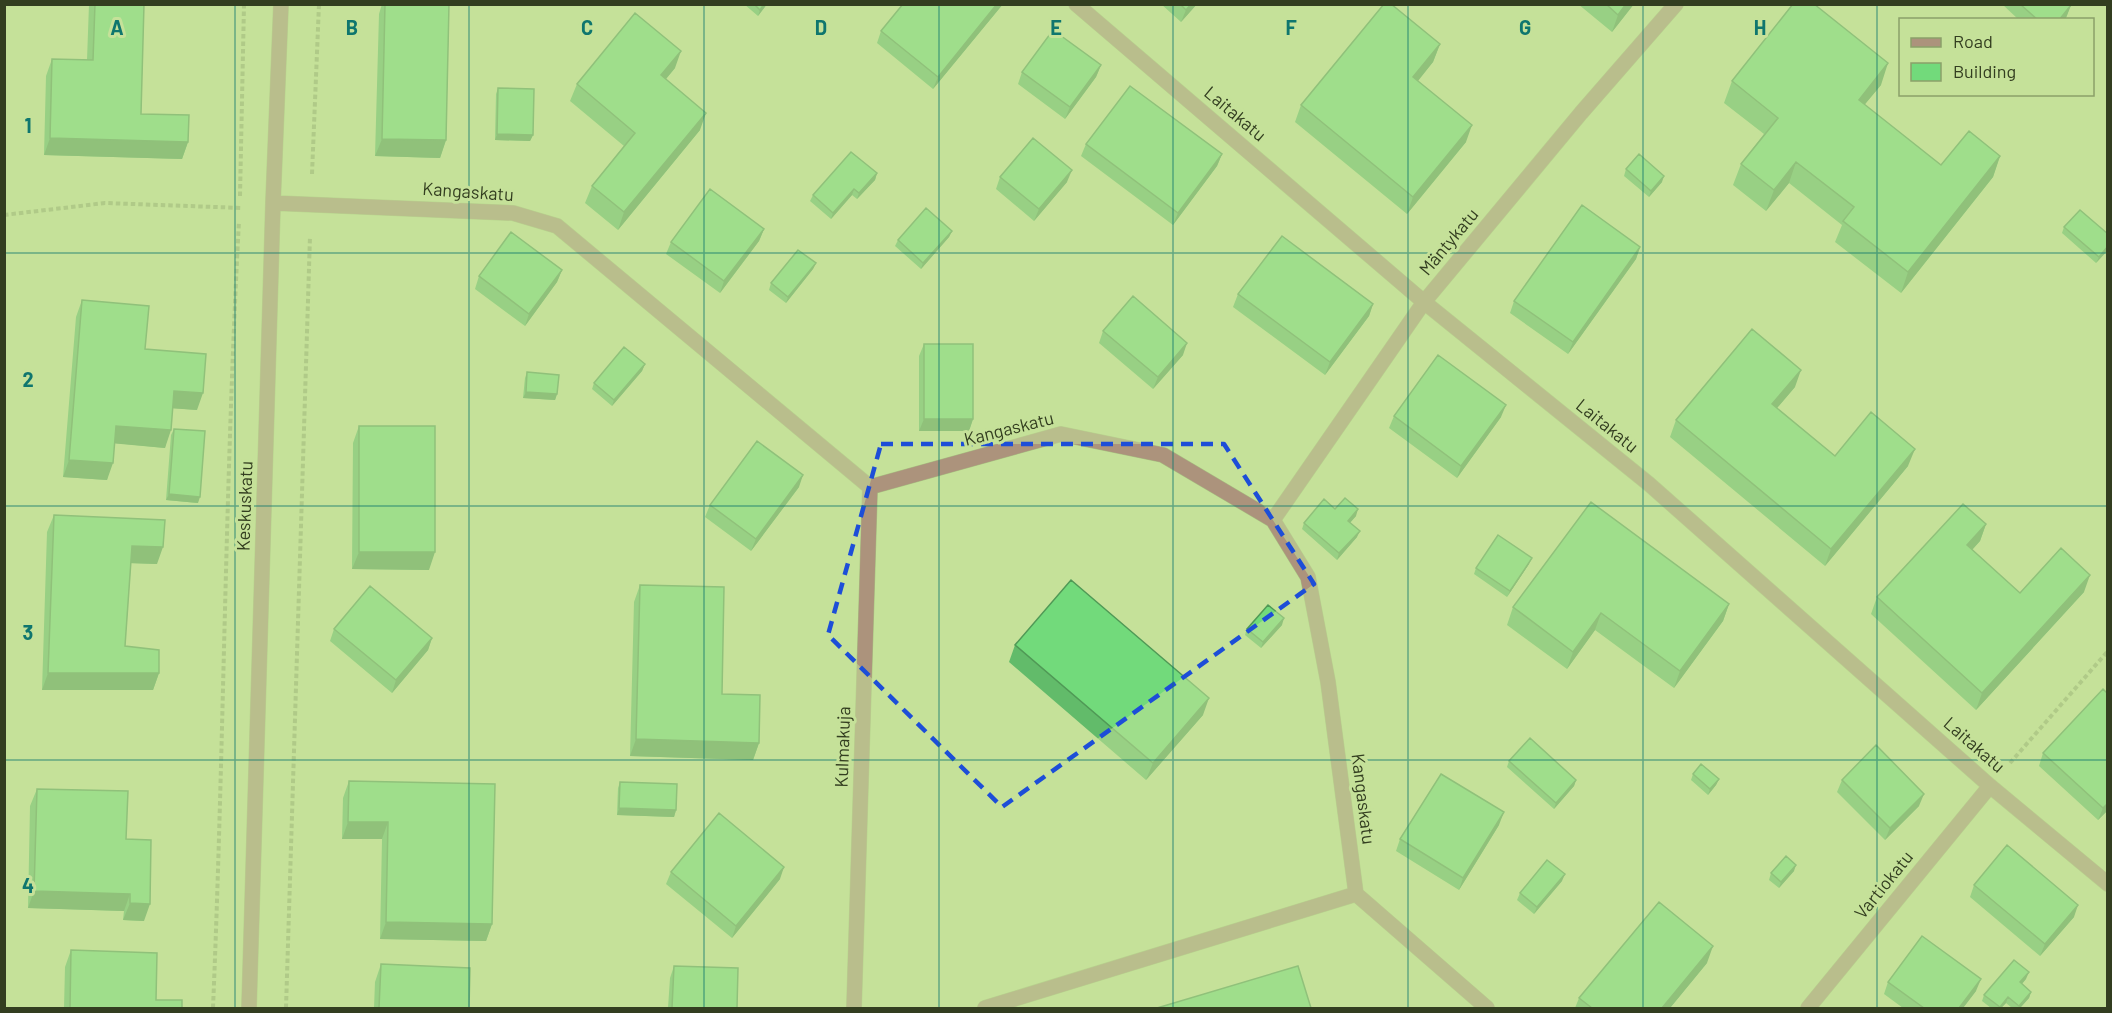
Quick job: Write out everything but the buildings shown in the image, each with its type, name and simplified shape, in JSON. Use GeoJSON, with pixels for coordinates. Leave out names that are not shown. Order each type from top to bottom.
{"type":"FeatureCollection","features":[{"type":"Feature","properties":{"kind":"street","name":"Keskuskatu"},"geometry":{"type":"LineString","coordinates":[[249,1008],[281,4]]}},
{"type":"Feature","properties":{"kind":"street","name":"Laitakatu"},"geometry":{"type":"LineString","coordinates":[[1076,4],[1425,302],[1649,484],[1990,786],[2108,884]]}},
{"type":"Feature","properties":{"kind":"street","name":"Mäntykatu"},"geometry":{"type":"LineString","coordinates":[[1273,520],[1425,302],[1581,113],[1676,4]]}},
{"type":"Feature","properties":{"kind":"street","name":"Kangaskatu"},"geometry":{"type":"LineString","coordinates":[[273,203],[513,213],[557,226],[870,487],[1061,434],[1163,455],[1273,520],[1308,577],[1328,682],[1356,894]]}},
{"type":"Feature","properties":{"kind":"street","name":"Kulmakuja"},"geometry":{"type":"LineString","coordinates":[[854,1008],[870,487]]}},
{"type":"Feature","properties":{"kind":"street","name":"Vartiokatu"},"geometry":{"type":"LineString","coordinates":[[1808,1008],[1990,786]]}},
{"type":"Feature","properties":{"kind":"street"},"geometry":{"type":"LineString","coordinates":[[986,1008],[1356,894],[1487,1008]]}},
{"type":"Feature","properties":{"kind":"path"},"geometry":{"type":"LineString","coordinates":[[213,1008],[226,514],[240,208],[244,4]]}},
{"type":"Feature","properties":{"kind":"path"},"geometry":{"type":"LineString","coordinates":[[286,1008],[319,4]]}},
{"type":"Feature","properties":{"kind":"path"},"geometry":{"type":"LineString","coordinates":[[4,215],[105,203],[240,208],[273,203]]}},
{"type":"Feature","properties":{"kind":"path"},"geometry":{"type":"LineString","coordinates":[[1990,786],[2108,651]]}},
{"type":"Feature","properties":{"kind":"highlighted area"},"geometry":{"type":"Polygon","coordinates":[[[881,444],[1224,444],[1314,584],[1002,807],[828,635],[881,444]]]}}]}
